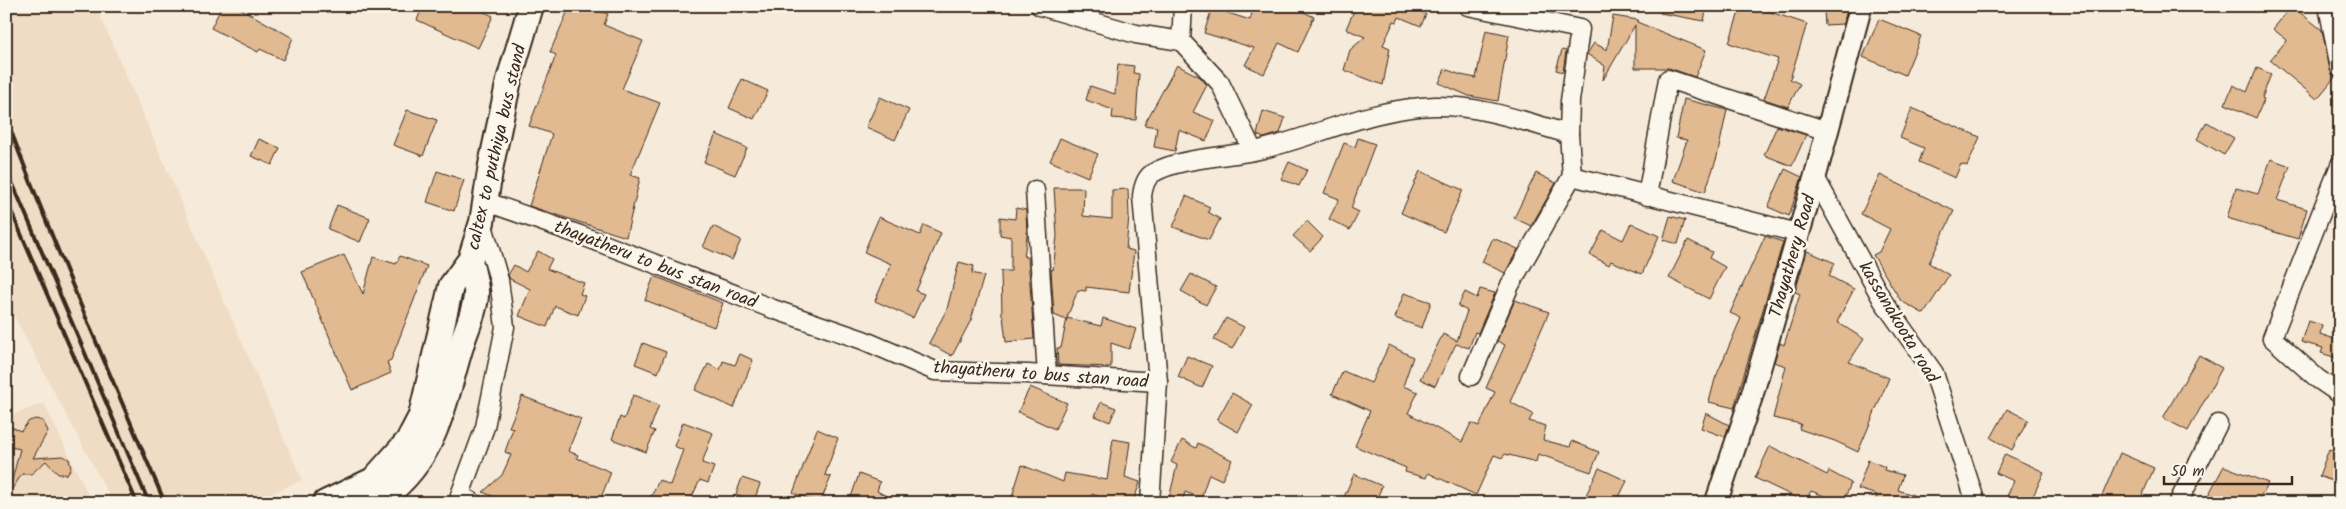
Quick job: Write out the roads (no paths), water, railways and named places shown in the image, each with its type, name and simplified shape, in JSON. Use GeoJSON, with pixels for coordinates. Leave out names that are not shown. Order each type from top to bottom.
{"type":"FeatureCollection","features":[{"type":"Feature","properties":{"kind":"main road","name":"caltex to puthiya bus stand"},"geometry":{"type":"LineString","coordinates":[[325,503],[373,480],[408,441],[421,416],[450,286],[470,260],[485,212],[491,165],[509,80],[531,6]]}},
{"type":"Feature","properties":{"kind":"main road"},"geometry":{"type":"LineString","coordinates":[[375,503],[389,494],[408,475],[424,455],[435,432],[476,294],[470,260]]}},
{"type":"Feature","properties":{"kind":"street"},"geometry":{"type":"LineString","coordinates":[[1040,6],[1136,34],[1181,41],[1220,83],[1252,151]]}},
{"type":"Feature","properties":{"kind":"street"},"geometry":{"type":"LineString","coordinates":[[1181,41],[1183,6]]}},
{"type":"Feature","properties":{"kind":"street"},"geometry":{"type":"LineString","coordinates":[[1468,6],[1580,29],[1568,134],[1572,176],[1510,285],[1471,376]]}},
{"type":"Feature","properties":{"kind":"street","name":"Thayathery Road"},"geometry":{"type":"LineString","coordinates":[[1716,503],[1752,395],[1815,177],[1861,6]]}},
{"type":"Feature","properties":{"kind":"street"},"geometry":{"type":"LineString","coordinates":[[2331,6],[2329,11],[2340,68]]}},
{"type":"Feature","properties":{"kind":"street"},"geometry":{"type":"LineString","coordinates":[[1647,196],[1668,79],[1827,131]]}},
{"type":"Feature","properties":{"kind":"street","name":"thayatheru to bus stan road"},"geometry":{"type":"LineString","coordinates":[[485,212],[580,235],[773,309],[863,340],[935,371],[1047,375],[1158,382],[1142,196],[1143,186],[1150,174],[1164,168],[1252,151],[1386,111],[1437,106],[1491,112],[1568,134]]}},
{"type":"Feature","properties":{"kind":"street"},"geometry":{"type":"LineString","coordinates":[[2340,165],[2272,338],[2318,379],[2340,394]]}},
{"type":"Feature","properties":{"kind":"street"},"geometry":{"type":"LineString","coordinates":[[1572,176],[1798,233]]}},
{"type":"Feature","properties":{"kind":"street","name":"kassanakoota road"},"geometry":{"type":"LineString","coordinates":[[1815,177],[1883,301],[1934,373],[1976,503]]}},
{"type":"Feature","properties":{"kind":"street"},"geometry":{"type":"LineString","coordinates":[[1035,190],[1047,375]]}},
{"type":"Feature","properties":{"kind":"street"},"geometry":{"type":"LineString","coordinates":[[474,503],[460,495],[485,427],[506,327],[499,280],[485,212]]}},
{"type":"Feature","properties":{"kind":"street"},"geometry":{"type":"LineString","coordinates":[[1150,503],[1158,382]]}},
{"type":"Feature","properties":{"kind":"street"},"geometry":{"type":"LineString","coordinates":[[2178,503],[2218,424]]}},
{"type":"Feature","properties":{"kind":"railway"},"geometry":{"type":"LineString","coordinates":[[6,118],[63,263],[165,503]]}},
{"type":"Feature","properties":{"kind":"railway"},"geometry":{"type":"LineString","coordinates":[[6,168],[149,503]]}},
{"type":"Feature","properties":{"kind":"railway"},"geometry":{"type":"LineString","coordinates":[[6,199],[137,503]]}}]}
